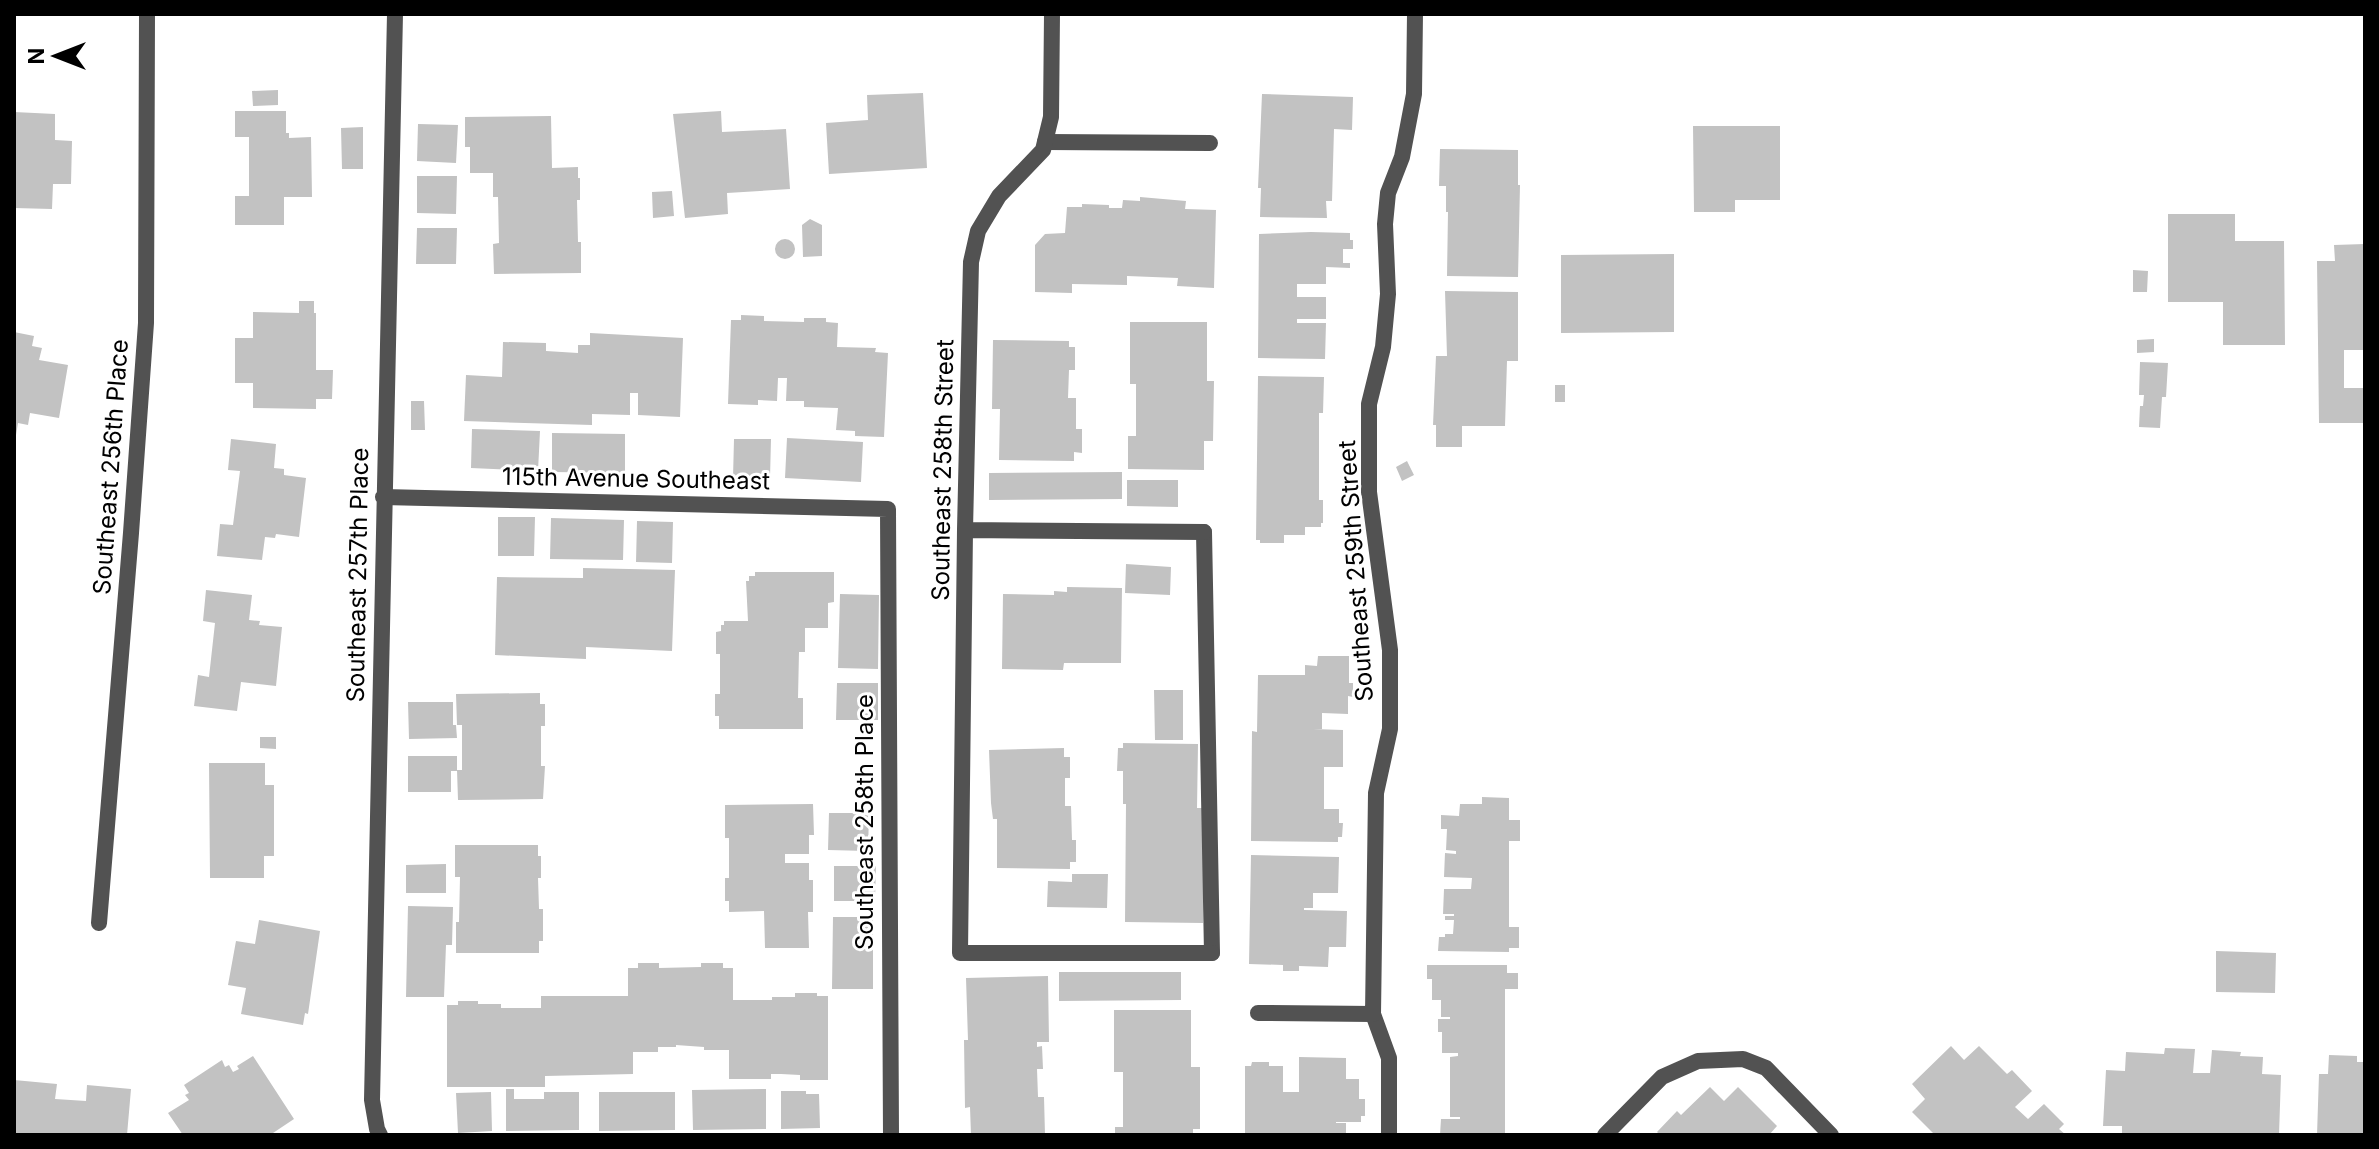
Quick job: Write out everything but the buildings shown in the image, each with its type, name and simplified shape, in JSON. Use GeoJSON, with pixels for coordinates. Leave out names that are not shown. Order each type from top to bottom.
{"type":"FeatureCollection","features":[{"type":"Feature","properties":{"kind":"street","name":"Southeast 256th Place"},"geometry":{"type":"LineString","coordinates":[[99,923],[146,323],[147,14]]}},
{"type":"Feature","properties":{"kind":"street","name":"Southeast 257th Place"},"geometry":{"type":"LineString","coordinates":[[380,1135],[372,1100],[395,14]]}},
{"type":"Feature","properties":{"kind":"street","name":"Southeast 258th Street"},"geometry":{"type":"LineString","coordinates":[[965,530],[1204,532],[1212,953],[960,953],[965,530],[971,262],[978,231],[999,196],[1043,150],[1051,117],[1052,14]]}},
{"type":"Feature","properties":{"kind":"street","name":"Southeast 259th Street"},"geometry":{"type":"LineString","coordinates":[[1373,1014],[1376,793],[1390,729],[1390,650],[1369,492],[1369,404],[1383,347],[1388,294],[1385,224],[1388,193],[1402,157],[1414,94],[1415,14]]}},
{"type":"Feature","properties":{"kind":"street"},"geometry":{"type":"LineString","coordinates":[[1045,142],[1210,143]]}},
{"type":"Feature","properties":{"kind":"street","name":"115th Avenue Southeast"},"geometry":{"type":"LineString","coordinates":[[383,497],[888,509]]}},
{"type":"Feature","properties":{"kind":"street","name":"Southeast 258th Place"},"geometry":{"type":"LineString","coordinates":[[888,509],[891,1135]]}},
{"type":"Feature","properties":{"kind":"street"},"geometry":{"type":"LineString","coordinates":[[1258,1013],[1373,1014],[1389,1058],[1389,1135]]}},
{"type":"Feature","properties":{"kind":"street"},"geometry":{"type":"LineString","coordinates":[[1605,1135],[1662,1077],[1698,1061],[1743,1059],[1766,1068],[1831,1135]]}}]}
